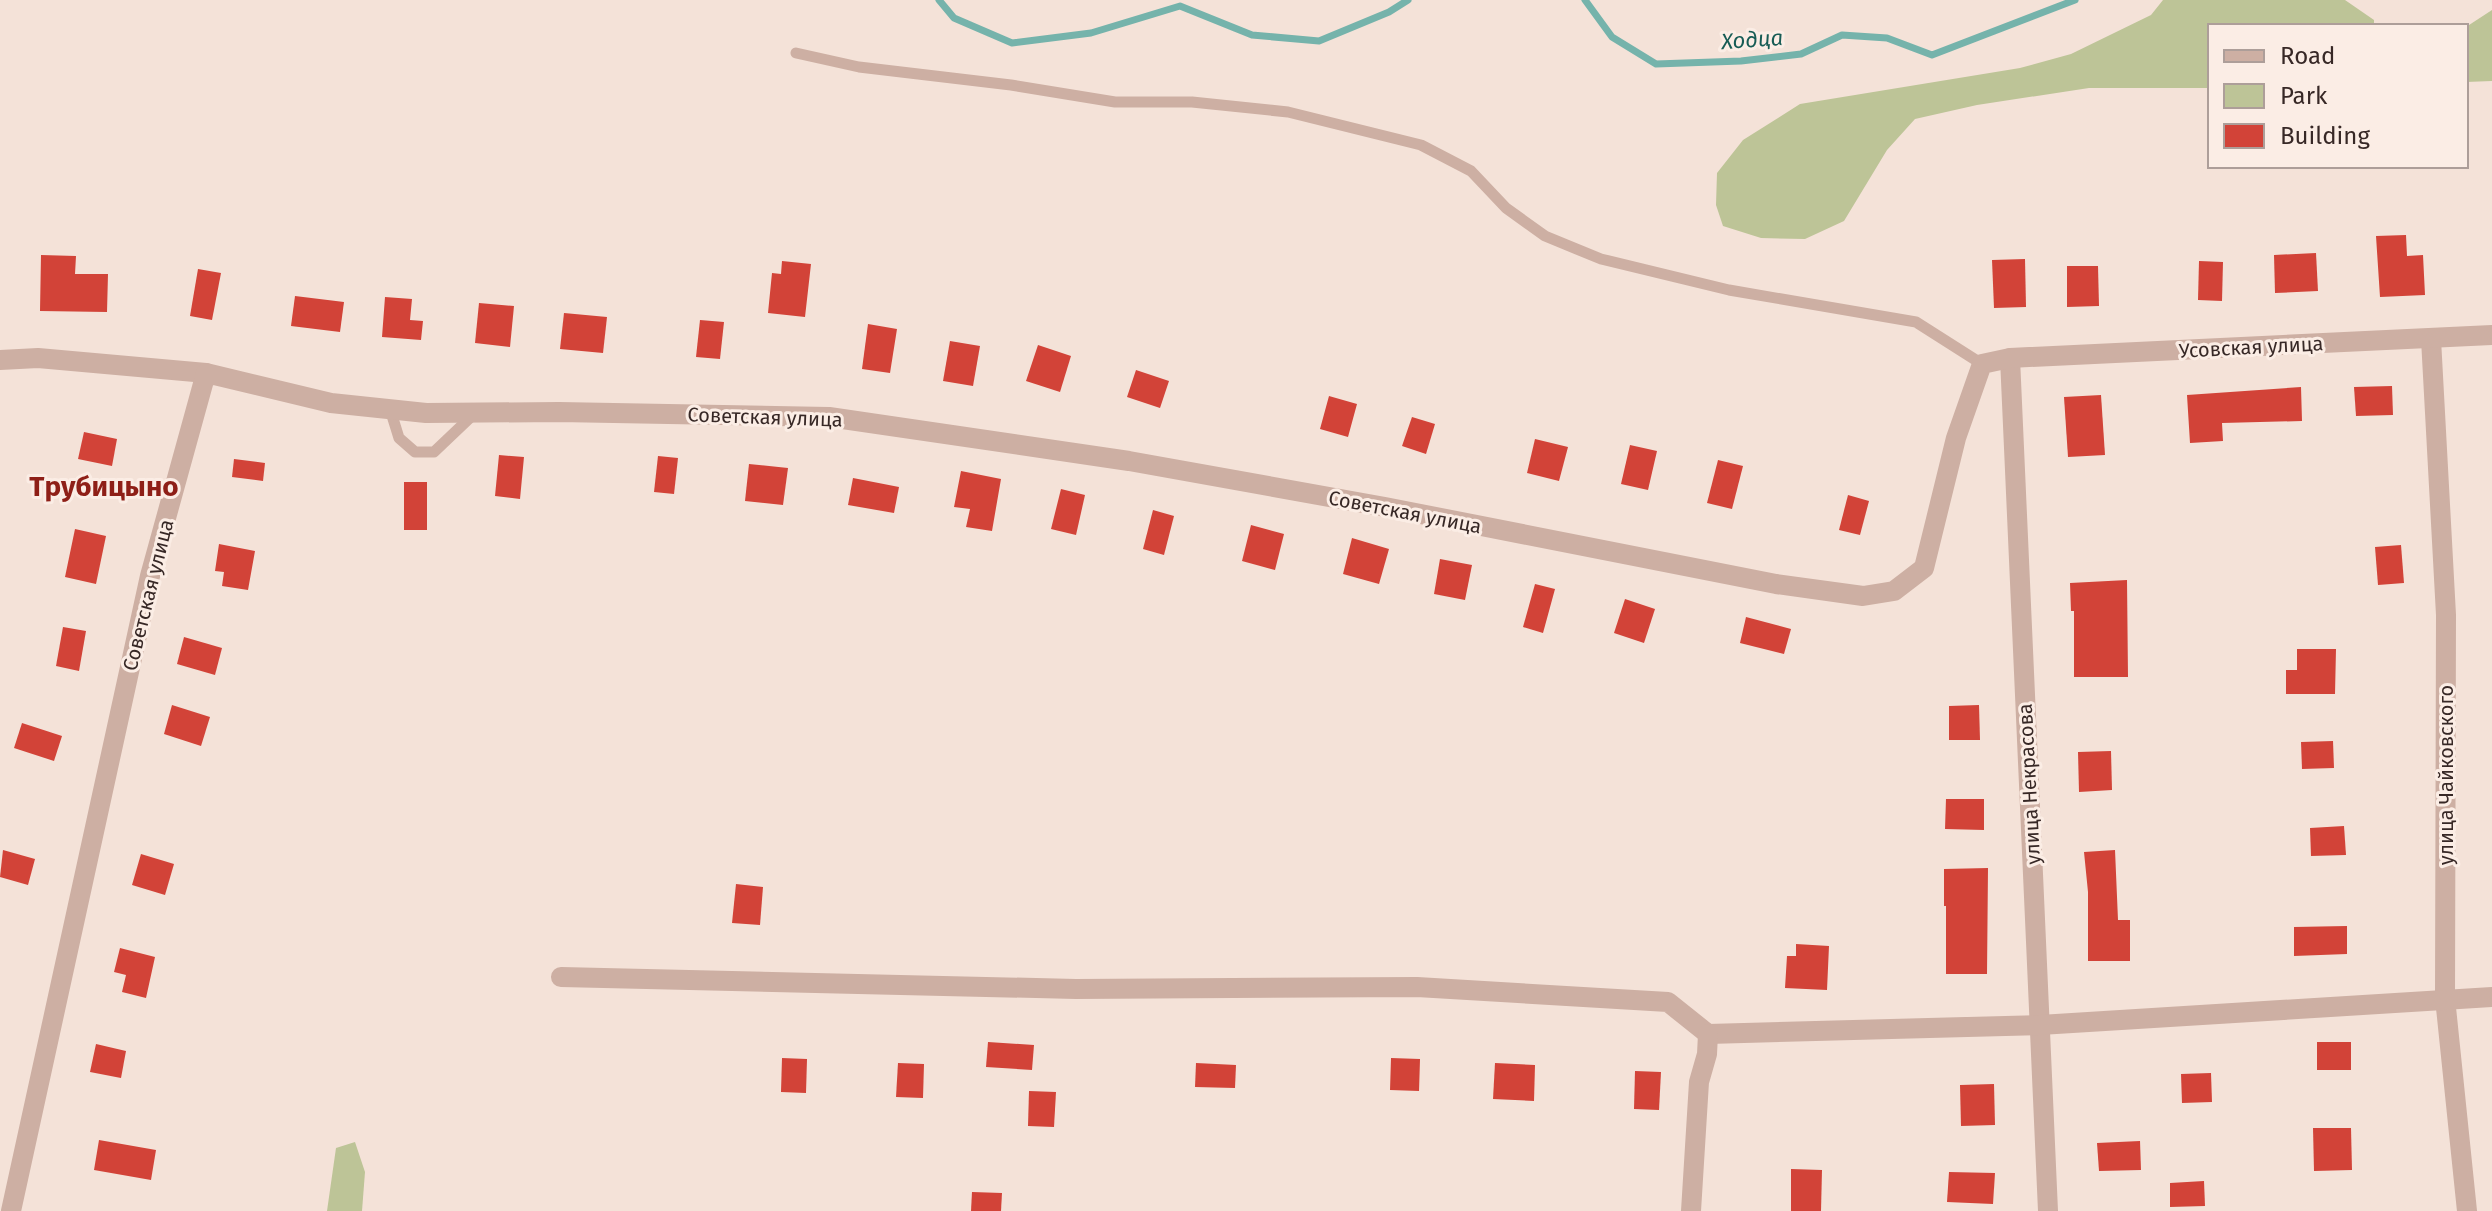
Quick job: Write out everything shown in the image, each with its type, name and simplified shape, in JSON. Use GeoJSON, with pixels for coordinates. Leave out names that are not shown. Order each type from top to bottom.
{"type":"FeatureCollection","features":[{"type":"Feature","properties":{"kind":"street","name":"Усовская улица"},"geometry":{"type":"LineString","coordinates":[[2010,358],[2492,335]]}},
{"type":"Feature","properties":{"kind":"street","name":"улица Чайковского"},"geometry":{"type":"LineString","coordinates":[[2431,339],[2446,615],[2445,998],[2467,1211]]}},
{"type":"Feature","properties":{"kind":"street"},"geometry":{"type":"LineString","coordinates":[[0,360],[38,358],[206,373]]}},
{"type":"Feature","properties":{"kind":"street"},"geometry":{"type":"LineString","coordinates":[[1982,364],[2010,358]]}},
{"type":"Feature","properties":{"kind":"street","name":"улица Некрасова"},"geometry":{"type":"LineString","coordinates":[[2010,358],[2048,1211]]}},
{"type":"Feature","properties":{"kind":"street","name":"Советская улица"},"geometry":{"type":"LineString","coordinates":[[11,1211],[150,576],[206,373],[331,403],[426,413],[829,417],[1144,464],[1385,507],[1776,584],[1863,596],[1894,591],[1924,568],[1956,438],[1982,364]]}},
{"type":"Feature","properties":{"kind":"street"},"geometry":{"type":"LineString","coordinates":[[561,977],[1076,989],[1417,987],[1668,1002],[1708,1034],[2040,1025],[2492,997]]}},
{"type":"Feature","properties":{"kind":"street"},"geometry":{"type":"LineString","coordinates":[[1691,1211],[1699,1082],[1707,1054],[1708,1034]]}},
{"type":"Feature","properties":{"kind":"lane"},"geometry":{"type":"LineString","coordinates":[[796,53],[859,67],[1011,85],[1115,102],[1192,102],[1288,112],[1421,145],[1471,171],[1506,208],[1545,236],[1601,259],[1729,290],[1916,322],[1982,364]]}},
{"type":"Feature","properties":{"kind":"lane"},"geometry":{"type":"LineString","coordinates":[[390,409],[399,438],[415,452],[434,452],[476,412]]}},
{"type":"Feature","properties":{"kind":"green space"},"geometry":{"type":"Polygon","coordinates":[[[2163,0],[2345,0],[2374,20],[2374,24],[2208,24],[2208,88],[2089,88],[1977,105],[1915,119],[1887,150],[1844,221],[1805,239],[1761,238],[1723,226],[1716,205],[1717,173],[1743,140],[1800,104],[2020,68],[2071,54],[2151,15],[2163,0]]]}},
{"type":"Feature","properties":{"kind":"green space"},"geometry":{"type":"Polygon","coordinates":[[[2492,10],[2492,81],[2468,82],[2468,26],[2492,10]]]}},
{"type":"Feature","properties":{"kind":"green space"},"geometry":{"type":"Polygon","coordinates":[[[355,1142],[365,1172],[362,1211],[327,1211],[336,1148],[355,1142]]]}},
{"type":"Feature","properties":{"kind":"building"},"geometry":{"type":"Polygon","coordinates":[[[2406,235],[2407,256],[2423,255],[2425,295],[2380,297],[2376,236],[2406,235]]]}},
{"type":"Feature","properties":{"kind":"building"},"geometry":{"type":"Polygon","coordinates":[[[2316,253],[2318,291],[2275,293],[2274,255],[2316,253]]]}},
{"type":"Feature","properties":{"kind":"building"},"geometry":{"type":"Polygon","coordinates":[[[41,255],[76,256],[75,274],[108,274],[107,312],[40,311],[41,255]]]}},
{"type":"Feature","properties":{"kind":"building"},"geometry":{"type":"Polygon","coordinates":[[[2025,259],[2026,307],[1994,308],[1992,260],[2025,259]]]}},
{"type":"Feature","properties":{"kind":"building"},"geometry":{"type":"Polygon","coordinates":[[[782,261],[811,264],[805,317],[768,313],[772,273],[781,274],[782,261]]]}},
{"type":"Feature","properties":{"kind":"building"},"geometry":{"type":"Polygon","coordinates":[[[2199,261],[2223,262],[2222,301],[2198,300],[2199,261]]]}},
{"type":"Feature","properties":{"kind":"building"},"geometry":{"type":"Polygon","coordinates":[[[2067,266],[2098,266],[2099,306],[2067,307],[2067,266]]]}},
{"type":"Feature","properties":{"kind":"building"},"geometry":{"type":"Polygon","coordinates":[[[198,269],[221,273],[212,320],[190,316],[198,269]]]}},
{"type":"Feature","properties":{"kind":"building"},"geometry":{"type":"Polygon","coordinates":[[[295,296],[344,302],[340,332],[291,326],[295,296]]]}},
{"type":"Feature","properties":{"kind":"building"},"geometry":{"type":"Polygon","coordinates":[[[385,297],[412,299],[410,320],[423,321],[421,340],[382,337],[385,297]]]}},
{"type":"Feature","properties":{"kind":"building"},"geometry":{"type":"Polygon","coordinates":[[[479,303],[514,306],[510,347],[475,343],[479,303]]]}},
{"type":"Feature","properties":{"kind":"building"},"geometry":{"type":"Polygon","coordinates":[[[564,313],[607,317],[603,353],[560,349],[564,313]]]}},
{"type":"Feature","properties":{"kind":"building"},"geometry":{"type":"Polygon","coordinates":[[[700,320],[724,322],[720,359],[696,357],[700,320]]]}},
{"type":"Feature","properties":{"kind":"building"},"geometry":{"type":"Polygon","coordinates":[[[868,324],[897,329],[890,373],[862,369],[868,324]]]}},
{"type":"Feature","properties":{"kind":"building"},"geometry":{"type":"Polygon","coordinates":[[[950,341],[980,346],[973,386],[943,381],[950,341]]]}},
{"type":"Feature","properties":{"kind":"building"},"geometry":{"type":"Polygon","coordinates":[[[1038,345],[1071,356],[1060,392],[1026,381],[1038,345]]]}},
{"type":"Feature","properties":{"kind":"building"},"geometry":{"type":"Polygon","coordinates":[[[1136,370],[1169,381],[1160,408],[1127,397],[1136,370]]]}},
{"type":"Feature","properties":{"kind":"building"},"geometry":{"type":"Polygon","coordinates":[[[2392,386],[2393,415],[2356,416],[2354,387],[2392,386]]]}},
{"type":"Feature","properties":{"kind":"building"},"geometry":{"type":"Polygon","coordinates":[[[2301,387],[2302,421],[2222,423],[2223,441],[2190,443],[2187,395],[2301,387]]]}},
{"type":"Feature","properties":{"kind":"building"},"geometry":{"type":"Polygon","coordinates":[[[2101,395],[2105,455],[2068,457],[2064,397],[2101,395]]]}},
{"type":"Feature","properties":{"kind":"building"},"geometry":{"type":"Polygon","coordinates":[[[1329,396],[1357,404],[1348,437],[1320,429],[1329,396]]]}},
{"type":"Feature","properties":{"kind":"building"},"geometry":{"type":"Polygon","coordinates":[[[1412,417],[1435,424],[1426,454],[1402,446],[1412,417]]]}},
{"type":"Feature","properties":{"kind":"building"},"geometry":{"type":"Polygon","coordinates":[[[84,432],[117,439],[112,466],[78,459],[84,432]]]}},
{"type":"Feature","properties":{"kind":"building"},"geometry":{"type":"Polygon","coordinates":[[[1535,439],[1568,447],[1559,481],[1527,473],[1535,439]]]}},
{"type":"Feature","properties":{"kind":"building"},"geometry":{"type":"Polygon","coordinates":[[[1630,445],[1657,451],[1648,490],[1621,484],[1630,445]]]}},
{"type":"Feature","properties":{"kind":"building"},"geometry":{"type":"Polygon","coordinates":[[[499,455],[524,457],[520,499],[495,496],[499,455]]]}},
{"type":"Feature","properties":{"kind":"building"},"geometry":{"type":"Polygon","coordinates":[[[658,456],[678,458],[674,494],[654,492],[658,456]]]}},
{"type":"Feature","properties":{"kind":"building"},"geometry":{"type":"Polygon","coordinates":[[[234,459],[265,463],[263,481],[232,477],[234,459]]]}},
{"type":"Feature","properties":{"kind":"building"},"geometry":{"type":"Polygon","coordinates":[[[1718,460],[1743,466],[1732,509],[1707,503],[1718,460]]]}},
{"type":"Feature","properties":{"kind":"building"},"geometry":{"type":"Polygon","coordinates":[[[749,464],[788,468],[783,505],[745,501],[749,464]]]}},
{"type":"Feature","properties":{"kind":"building"},"geometry":{"type":"Polygon","coordinates":[[[961,471],[1001,479],[992,531],[966,527],[970,509],[954,507],[961,471]]]}},
{"type":"Feature","properties":{"kind":"building"},"geometry":{"type":"Polygon","coordinates":[[[853,478],[899,487],[894,513],[848,505],[853,478]]]}},
{"type":"Feature","properties":{"kind":"building"},"geometry":{"type":"Polygon","coordinates":[[[404,482],[427,482],[427,530],[404,530],[404,482]]]}},
{"type":"Feature","properties":{"kind":"building"},"geometry":{"type":"Polygon","coordinates":[[[1061,489],[1085,495],[1076,535],[1051,529],[1061,489]]]}},
{"type":"Feature","properties":{"kind":"building"},"geometry":{"type":"Polygon","coordinates":[[[1848,495],[1869,501],[1860,535],[1839,530],[1848,495]]]}},
{"type":"Feature","properties":{"kind":"building"},"geometry":{"type":"Polygon","coordinates":[[[1153,510],[1174,516],[1164,555],[1143,549],[1153,510]]]}},
{"type":"Feature","properties":{"kind":"building"},"geometry":{"type":"Polygon","coordinates":[[[1251,525],[1284,534],[1275,570],[1242,561],[1251,525]]]}},
{"type":"Feature","properties":{"kind":"building"},"geometry":{"type":"Polygon","coordinates":[[[75,529],[106,536],[96,584],[65,577],[75,529]]]}},
{"type":"Feature","properties":{"kind":"building"},"geometry":{"type":"Polygon","coordinates":[[[1352,538],[1389,549],[1379,584],[1343,574],[1352,538]]]}},
{"type":"Feature","properties":{"kind":"building"},"geometry":{"type":"Polygon","coordinates":[[[219,544],[255,551],[248,590],[222,586],[224,572],[215,571],[219,544]]]}},
{"type":"Feature","properties":{"kind":"building"},"geometry":{"type":"Polygon","coordinates":[[[2401,545],[2404,583],[2378,585],[2375,547],[2401,545]]]}},
{"type":"Feature","properties":{"kind":"building"},"geometry":{"type":"Polygon","coordinates":[[[1440,559],[1472,565],[1465,600],[1434,594],[1440,559]]]}},
{"type":"Feature","properties":{"kind":"building"},"geometry":{"type":"Polygon","coordinates":[[[2127,580],[2128,677],[2074,677],[2074,611],[2071,611],[2070,583],[2127,580]]]}},
{"type":"Feature","properties":{"kind":"building"},"geometry":{"type":"Polygon","coordinates":[[[1535,584],[1555,589],[1543,633],[1523,627],[1535,584]]]}},
{"type":"Feature","properties":{"kind":"building"},"geometry":{"type":"Polygon","coordinates":[[[1625,599],[1655,609],[1644,643],[1614,633],[1625,599]]]}},
{"type":"Feature","properties":{"kind":"building"},"geometry":{"type":"Polygon","coordinates":[[[1746,617],[1791,629],[1784,654],[1740,643],[1746,617]]]}},
{"type":"Feature","properties":{"kind":"building"},"geometry":{"type":"Polygon","coordinates":[[[63,627],[86,631],[79,671],[56,666],[63,627]]]}},
{"type":"Feature","properties":{"kind":"building"},"geometry":{"type":"Polygon","coordinates":[[[184,637],[222,648],[215,675],[177,664],[184,637]]]}},
{"type":"Feature","properties":{"kind":"building"},"geometry":{"type":"Polygon","coordinates":[[[2297,649],[2336,649],[2335,694],[2286,694],[2286,670],[2297,670],[2297,649]]]}},
{"type":"Feature","properties":{"kind":"building"},"geometry":{"type":"Polygon","coordinates":[[[172,705],[210,717],[201,746],[164,734],[172,705]]]}},
{"type":"Feature","properties":{"kind":"building"},"geometry":{"type":"Polygon","coordinates":[[[1979,705],[1980,740],[1949,740],[1949,706],[1979,705]]]}},
{"type":"Feature","properties":{"kind":"building"},"geometry":{"type":"Polygon","coordinates":[[[22,723],[62,736],[54,761],[14,748],[22,723]]]}},
{"type":"Feature","properties":{"kind":"building"},"geometry":{"type":"Polygon","coordinates":[[[2333,741],[2334,768],[2302,769],[2301,742],[2333,741]]]}},
{"type":"Feature","properties":{"kind":"building"},"geometry":{"type":"Polygon","coordinates":[[[2111,751],[2112,790],[2079,792],[2078,752],[2111,751]]]}},
{"type":"Feature","properties":{"kind":"building"},"geometry":{"type":"Polygon","coordinates":[[[1946,799],[1984,799],[1984,830],[1945,829],[1946,799]]]}},
{"type":"Feature","properties":{"kind":"building"},"geometry":{"type":"Polygon","coordinates":[[[2344,826],[2346,855],[2311,856],[2310,828],[2344,826]]]}},
{"type":"Feature","properties":{"kind":"building"},"geometry":{"type":"Polygon","coordinates":[[[3,850],[35,859],[28,885],[0,877],[3,850]]]}},
{"type":"Feature","properties":{"kind":"building"},"geometry":{"type":"Polygon","coordinates":[[[2115,850],[2118,920],[2130,920],[2130,961],[2088,961],[2088,892],[2084,852],[2115,850]]]}},
{"type":"Feature","properties":{"kind":"building"},"geometry":{"type":"Polygon","coordinates":[[[141,854],[174,864],[165,895],[132,885],[141,854]]]}},
{"type":"Feature","properties":{"kind":"building"},"geometry":{"type":"Polygon","coordinates":[[[1988,868],[1987,974],[1946,974],[1944,869],[1988,868]]]}},
{"type":"Feature","properties":{"kind":"building"},"geometry":{"type":"Polygon","coordinates":[[[736,884],[763,887],[760,925],[732,923],[736,884]]]}},
{"type":"Feature","properties":{"kind":"building"},"geometry":{"type":"Polygon","coordinates":[[[2347,926],[2347,954],[2294,956],[2294,927],[2347,926]]]}},
{"type":"Feature","properties":{"kind":"building"},"geometry":{"type":"Polygon","coordinates":[[[1796,944],[1829,946],[1827,990],[1785,988],[1787,956],[1796,956],[1796,944]]]}},
{"type":"Feature","properties":{"kind":"building"},"geometry":{"type":"Polygon","coordinates":[[[120,948],[155,957],[146,998],[122,992],[126,975],[114,972],[120,948]]]}},
{"type":"Feature","properties":{"kind":"building"},"geometry":{"type":"Polygon","coordinates":[[[988,1042],[1034,1045],[1032,1070],[986,1067],[988,1042]]]}},
{"type":"Feature","properties":{"kind":"building"},"geometry":{"type":"Polygon","coordinates":[[[2317,1042],[2351,1042],[2351,1070],[2317,1070],[2317,1042]]]}},
{"type":"Feature","properties":{"kind":"building"},"geometry":{"type":"Polygon","coordinates":[[[96,1044],[126,1051],[121,1078],[90,1072],[96,1044]]]}},
{"type":"Feature","properties":{"kind":"building"},"geometry":{"type":"Polygon","coordinates":[[[782,1058],[807,1059],[806,1093],[781,1092],[782,1058]]]}},
{"type":"Feature","properties":{"kind":"building"},"geometry":{"type":"Polygon","coordinates":[[[1391,1058],[1420,1059],[1419,1091],[1390,1090],[1391,1058]]]}},
{"type":"Feature","properties":{"kind":"building"},"geometry":{"type":"Polygon","coordinates":[[[898,1063],[924,1064],[923,1098],[896,1097],[898,1063]]]}},
{"type":"Feature","properties":{"kind":"building"},"geometry":{"type":"Polygon","coordinates":[[[1196,1063],[1236,1065],[1235,1088],[1195,1087],[1196,1063]]]}},
{"type":"Feature","properties":{"kind":"building"},"geometry":{"type":"Polygon","coordinates":[[[1495,1063],[1535,1065],[1534,1101],[1493,1099],[1495,1063]]]}},
{"type":"Feature","properties":{"kind":"building"},"geometry":{"type":"Polygon","coordinates":[[[1635,1071],[1661,1072],[1659,1110],[1634,1109],[1635,1071]]]}},
{"type":"Feature","properties":{"kind":"building"},"geometry":{"type":"Polygon","coordinates":[[[2211,1073],[2212,1102],[2182,1103],[2181,1074],[2211,1073]]]}},
{"type":"Feature","properties":{"kind":"building"},"geometry":{"type":"Polygon","coordinates":[[[1994,1084],[1995,1125],[1961,1126],[1960,1085],[1994,1084]]]}},
{"type":"Feature","properties":{"kind":"building"},"geometry":{"type":"Polygon","coordinates":[[[1029,1091],[1056,1092],[1054,1127],[1028,1126],[1029,1091]]]}},
{"type":"Feature","properties":{"kind":"building"},"geometry":{"type":"Polygon","coordinates":[[[2313,1128],[2351,1128],[2352,1170],[2314,1171],[2313,1128]]]}},
{"type":"Feature","properties":{"kind":"building"},"geometry":{"type":"Polygon","coordinates":[[[99,1140],[156,1150],[151,1180],[94,1170],[99,1140]]]}},
{"type":"Feature","properties":{"kind":"building"},"geometry":{"type":"Polygon","coordinates":[[[2140,1141],[2141,1170],[2099,1171],[2097,1143],[2140,1141]]]}},
{"type":"Feature","properties":{"kind":"building"},"geometry":{"type":"Polygon","coordinates":[[[1791,1169],[1822,1170],[1821,1211],[1791,1211],[1791,1169]]]}},
{"type":"Feature","properties":{"kind":"building"},"geometry":{"type":"Polygon","coordinates":[[[1949,1172],[1995,1173],[1993,1204],[1947,1202],[1949,1172]]]}},
{"type":"Feature","properties":{"kind":"building"},"geometry":{"type":"Polygon","coordinates":[[[2204,1181],[2205,1206],[2170,1207],[2170,1183],[2204,1181]]]}},
{"type":"Feature","properties":{"kind":"building"},"geometry":{"type":"Polygon","coordinates":[[[972,1192],[1002,1193],[1001,1211],[971,1211],[972,1192]]]}},
{"type":"Feature","properties":{"kind":"waterway","name":"Ходца"},"geometry":{"type":"LineString","coordinates":[[939,0],[954,18],[1012,43],[1091,33],[1180,6],[1252,35],[1319,41],[1389,12],[1408,0]]}},
{"type":"Feature","properties":{"kind":"waterway","name":"Ходца"},"geometry":{"type":"LineString","coordinates":[[1585,0],[1612,37],[1656,64],[1741,61],[1801,54],[1842,35],[1887,38],[1932,55],[2075,0]]}},
{"type":"Feature","properties":{"kind":"district","name":"Трубицыно"},"geometry":{"type":"Point","coordinates":[104,486]}}]}
